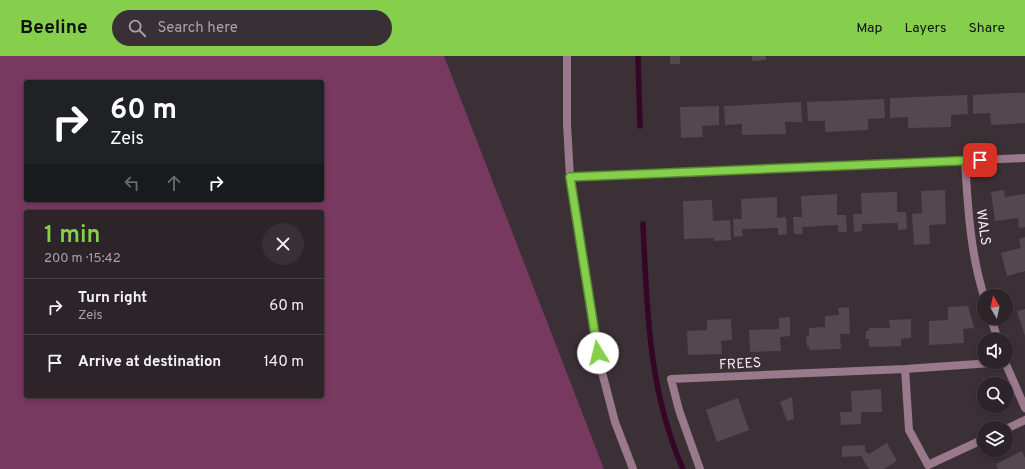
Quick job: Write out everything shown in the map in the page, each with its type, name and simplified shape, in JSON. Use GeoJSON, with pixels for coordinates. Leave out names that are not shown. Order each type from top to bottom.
{"type":"FeatureCollection","features":[{"type":"Feature","properties":{"kind":"street"},"geometry":{"type":"LineString","coordinates":[[567,56],[567,124],[570,177],[598,353],[616,422],[634,469]]}},
{"type":"Feature","properties":{"kind":"street"},"geometry":{"type":"LineString","coordinates":[[570,177],[1025,158]]}},
{"type":"Feature","properties":{"kind":"street","name":"WALS"},"geometry":{"type":"LineString","coordinates":[[965,161],[969,224],[978,277],[982,289]]}},
{"type":"Feature","properties":{"kind":"street","name":"FREES"},"geometry":{"type":"LineString","coordinates":[[700,469],[679,410],[670,379],[905,369],[977,364]]}},
{"type":"Feature","properties":{"kind":"street"},"geometry":{"type":"LineString","coordinates":[[905,369],[909,430],[928,465],[977,442]]}},
{"type":"Feature","properties":{"kind":"street"},"geometry":{"type":"LineString","coordinates":[[1009,369],[1025,408]]}},
{"type":"Feature","properties":{"kind":"street"},"geometry":{"type":"LineString","coordinates":[[1013,426],[1025,420]]}},
{"type":"Feature","properties":{"kind":"shaded area"},"geometry":{"type":"Polygon","coordinates":[[[0,56],[444,56],[604,469],[0,469],[0,56]]]}},
{"type":"Feature","properties":{"kind":"building"},"geometry":{"type":"Polygon","coordinates":[[[670,56],[680,56],[680,64],[670,64],[670,56]]]}},
{"type":"Feature","properties":{"kind":"building"},"geometry":{"type":"Polygon","coordinates":[[[752,56],[766,56],[766,60],[752,61],[752,56]]]}},
{"type":"Feature","properties":{"kind":"building"},"geometry":{"type":"Polygon","coordinates":[[[1025,93],[1025,123],[991,125],[990,113],[973,114],[973,95],[1025,93]]]}},
{"type":"Feature","properties":{"kind":"building"},"geometry":{"type":"Polygon","coordinates":[[[967,95],[968,114],[951,115],[951,127],[908,128],[908,117],[890,118],[890,98],[967,95]]]}},
{"type":"Feature","properties":{"kind":"building"},"geometry":{"type":"Polygon","coordinates":[[[884,99],[885,118],[868,119],[868,130],[825,132],[825,121],[808,121],[807,102],[884,99]]]}},
{"type":"Feature","properties":{"kind":"building"},"geometry":{"type":"Polygon","coordinates":[[[801,102],[802,122],[785,122],[786,134],[742,135],[742,124],[725,125],[724,106],[801,102]]]}},
{"type":"Feature","properties":{"kind":"building"},"geometry":{"type":"Polygon","coordinates":[[[719,106],[719,125],[702,126],[703,137],[681,138],[680,107],[719,106]]]}},
{"type":"Feature","properties":{"kind":"building"},"geometry":{"type":"Polygon","coordinates":[[[945,190],[946,224],[929,225],[930,244],[914,245],[912,214],[922,213],[921,191],[945,190]]]}},
{"type":"Feature","properties":{"kind":"building"},"geometry":{"type":"Polygon","coordinates":[[[1004,190],[1005,197],[1025,194],[1025,227],[1019,228],[1018,218],[995,221],[991,192],[1004,190]]]}},
{"type":"Feature","properties":{"kind":"building"},"geometry":{"type":"Polygon","coordinates":[[[897,192],[897,212],[906,212],[907,229],[898,230],[898,223],[862,224],[862,231],[854,232],[853,214],[862,214],[861,193],[897,192]]]}},
{"type":"Feature","properties":{"kind":"building"},"geometry":{"type":"Polygon","coordinates":[[[837,194],[837,215],[846,215],[847,232],[838,232],[838,225],[802,227],[803,234],[794,234],[793,217],[802,217],[801,196],[837,194]]]}},
{"type":"Feature","properties":{"kind":"building"},"geometry":{"type":"Polygon","coordinates":[[[777,197],[777,218],[786,217],[787,234],[778,235],[778,228],[742,229],[743,236],[734,237],[733,219],[742,219],[741,199],[777,197]]]}},
{"type":"Feature","properties":{"kind":"building"},"geometry":{"type":"Polygon","coordinates":[[[712,200],[713,221],[730,220],[731,240],[714,241],[714,238],[684,239],[683,201],[712,200]]]}},
{"type":"Feature","properties":{"kind":"building"},"geometry":{"type":"Polygon","coordinates":[[[1025,237],[1025,271],[1007,276],[1001,253],[1021,248],[1019,239],[1025,237]]]}},
{"type":"Feature","properties":{"kind":"building"},"geometry":{"type":"Polygon","coordinates":[[[968,306],[974,328],[963,329],[964,343],[929,345],[929,321],[948,320],[948,307],[968,306]]]}},
{"type":"Feature","properties":{"kind":"building"},"geometry":{"type":"Polygon","coordinates":[[[849,307],[850,334],[840,334],[841,349],[810,350],[809,347],[807,347],[806,336],[809,336],[809,328],[825,327],[825,316],[839,315],[838,308],[849,307]]]}},
{"type":"Feature","properties":{"kind":"building"},"geometry":{"type":"Polygon","coordinates":[[[1025,309],[1025,336],[1017,311],[1025,309]]]}},
{"type":"Feature","properties":{"kind":"building"},"geometry":{"type":"Polygon","coordinates":[[[790,317],[790,336],[780,337],[781,351],[750,352],[749,330],[779,329],[779,318],[790,317]]]}},
{"type":"Feature","properties":{"kind":"building"},"geometry":{"type":"Polygon","coordinates":[[[731,319],[732,340],[721,341],[722,354],[688,355],[687,331],[707,330],[707,320],[731,319]]]}},
{"type":"Feature","properties":{"kind":"building"},"geometry":{"type":"Polygon","coordinates":[[[911,319],[911,338],[901,339],[901,346],[869,347],[869,339],[866,339],[866,331],[869,331],[869,328],[890,328],[889,320],[911,319]]]}},
{"type":"Feature","properties":{"kind":"building"},"geometry":{"type":"Polygon","coordinates":[[[881,389],[882,412],[861,412],[861,424],[841,425],[840,412],[852,412],[851,391],[881,389]]]}},
{"type":"Feature","properties":{"kind":"building"},"geometry":{"type":"Polygon","coordinates":[[[792,397],[794,419],[787,421],[780,402],[792,397]]]}},
{"type":"Feature","properties":{"kind":"building"},"geometry":{"type":"Polygon","coordinates":[[[738,398],[749,430],[717,442],[706,410],[738,398]]]}},
{"type":"Feature","properties":{"kind":"building"},"geometry":{"type":"Polygon","coordinates":[[[887,443],[897,461],[884,469],[869,469],[861,456],[842,457],[842,446],[865,445],[865,451],[869,454],[887,443]]]}},
{"type":"Feature","properties":{"kind":"building"},"geometry":{"type":"Polygon","coordinates":[[[1022,451],[1025,458],[1025,469],[998,469],[996,464],[1013,457],[1013,456],[1022,451]]]}},
{"type":"Feature","properties":{"kind":"waterway"},"geometry":{"type":"LineString","coordinates":[[638,56],[640,126]]}},
{"type":"Feature","properties":{"kind":"waterway"},"geometry":{"type":"LineString","coordinates":[[643,224],[648,318],[656,379],[671,439],[683,469]]}},
{"type":"Feature","properties":{"kind":"route"},"geometry":{"type":"LineString","coordinates":[[598,353],[570,177],[980,160]]}}]}
